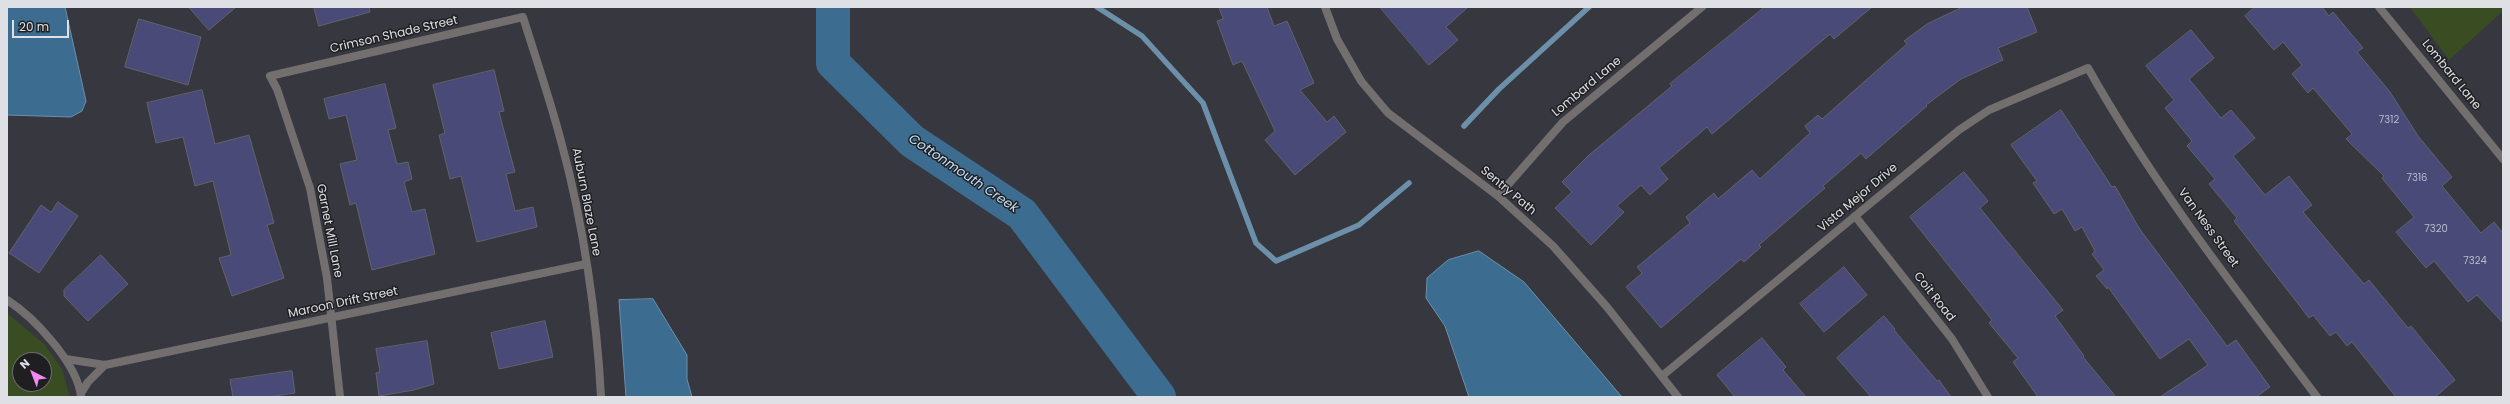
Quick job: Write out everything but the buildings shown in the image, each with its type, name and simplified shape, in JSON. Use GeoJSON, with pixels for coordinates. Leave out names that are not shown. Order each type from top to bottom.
{"type":"FeatureCollection","features":[{"type":"Feature","properties":{"kind":"street","name":"Sentry Path"},"geometry":{"type":"LineString","coordinates":[[1325,7],[1337,38],[1361,81],[1388,113],[1498,196],[1566,260],[1607,307],[1678,397]]}},
{"type":"Feature","properties":{"kind":"street","name":"Lombard Lane"},"geometry":{"type":"LineString","coordinates":[[1498,196],[1563,122],[1702,7]]}},
{"type":"Feature","properties":{"kind":"street","name":"Lombard Lane"},"geometry":{"type":"LineString","coordinates":[[2379,7],[2503,159]]}},
{"type":"Feature","properties":{"kind":"street","name":"Crimson Shade Street"},"geometry":{"type":"LineString","coordinates":[[270,76],[523,17]]}},
{"type":"Feature","properties":{"kind":"street","name":"Auburn Blaze Lane"},"geometry":{"type":"LineString","coordinates":[[523,17],[562,144],[576,200],[599,366],[601,397]]}},
{"type":"Feature","properties":{"kind":"street","name":"Vista Mejor Drive"},"geometry":{"type":"LineString","coordinates":[[1662,376],[1959,130],[1989,110],[2088,68]]}},
{"type":"Feature","properties":{"kind":"street","name":"Van Ness Street"},"geometry":{"type":"LineString","coordinates":[[2088,68],[2107,101],[2174,203],[2318,397]]}},
{"type":"Feature","properties":{"kind":"street","name":"Garnet Mill Lane"},"geometry":{"type":"LineString","coordinates":[[270,76],[277,89],[310,188],[327,278],[340,397]]}},
{"type":"Feature","properties":{"kind":"street","name":"Coit Road"},"geometry":{"type":"LineString","coordinates":[[1855,216],[1952,339],[1988,397]]}},
{"type":"Feature","properties":{"kind":"street","name":"Maroon Drift Street"},"geometry":{"type":"LineString","coordinates":[[105,365],[586,264]]}},
{"type":"Feature","properties":{"kind":"street"},"geometry":{"type":"LineString","coordinates":[[7,300],[22,310],[66,359],[81,395]]}},
{"type":"Feature","properties":{"kind":"street"},"geometry":{"type":"LineString","coordinates":[[66,359],[105,365]]}},
{"type":"Feature","properties":{"kind":"street"},"geometry":{"type":"LineString","coordinates":[[81,395],[88,382],[105,365]]}},
{"type":"Feature","properties":{"kind":"green space"},"geometry":{"type":"Polygon","coordinates":[[[2410,7],[2503,7],[2503,11],[2449,60],[2410,7]]]}},
{"type":"Feature","properties":{"kind":"green space"},"geometry":{"type":"Polygon","coordinates":[[[7,313],[44,344],[50,352],[12,352],[12,392],[52,392],[52,355],[62,369],[70,397],[7,397],[7,313]]]}},
{"type":"Feature","properties":{"kind":"water"},"geometry":{"type":"Polygon","coordinates":[[[7,7],[65,7],[86,101],[82,111],[71,117],[7,115],[7,7]]]}},
{"type":"Feature","properties":{"kind":"water"},"geometry":{"type":"Polygon","coordinates":[[[1479,251],[1524,282],[1622,397],[1469,397],[1445,326],[1426,298],[1427,278],[1448,260],[1479,251]]]}},
{"type":"Feature","properties":{"kind":"water"},"geometry":{"type":"Polygon","coordinates":[[[653,299],[687,355],[687,379],[692,397],[626,397],[619,300],[653,299]]]}},
{"type":"Feature","properties":{"kind":"waterway","name":"Cottonmouth Creek"},"geometry":{"type":"LineString","coordinates":[[833,7],[833,63],[912,141],[1022,214],[1159,397]]}},
{"type":"Feature","properties":{"kind":"waterway"},"geometry":{"type":"LineString","coordinates":[[1097,7],[1142,36],[1203,103],[1256,243],[1276,261],[1359,225],[1409,183]]}},
{"type":"Feature","properties":{"kind":"waterway"},"geometry":{"type":"LineString","coordinates":[[1464,126],[1499,89],[1589,7]]}}]}
